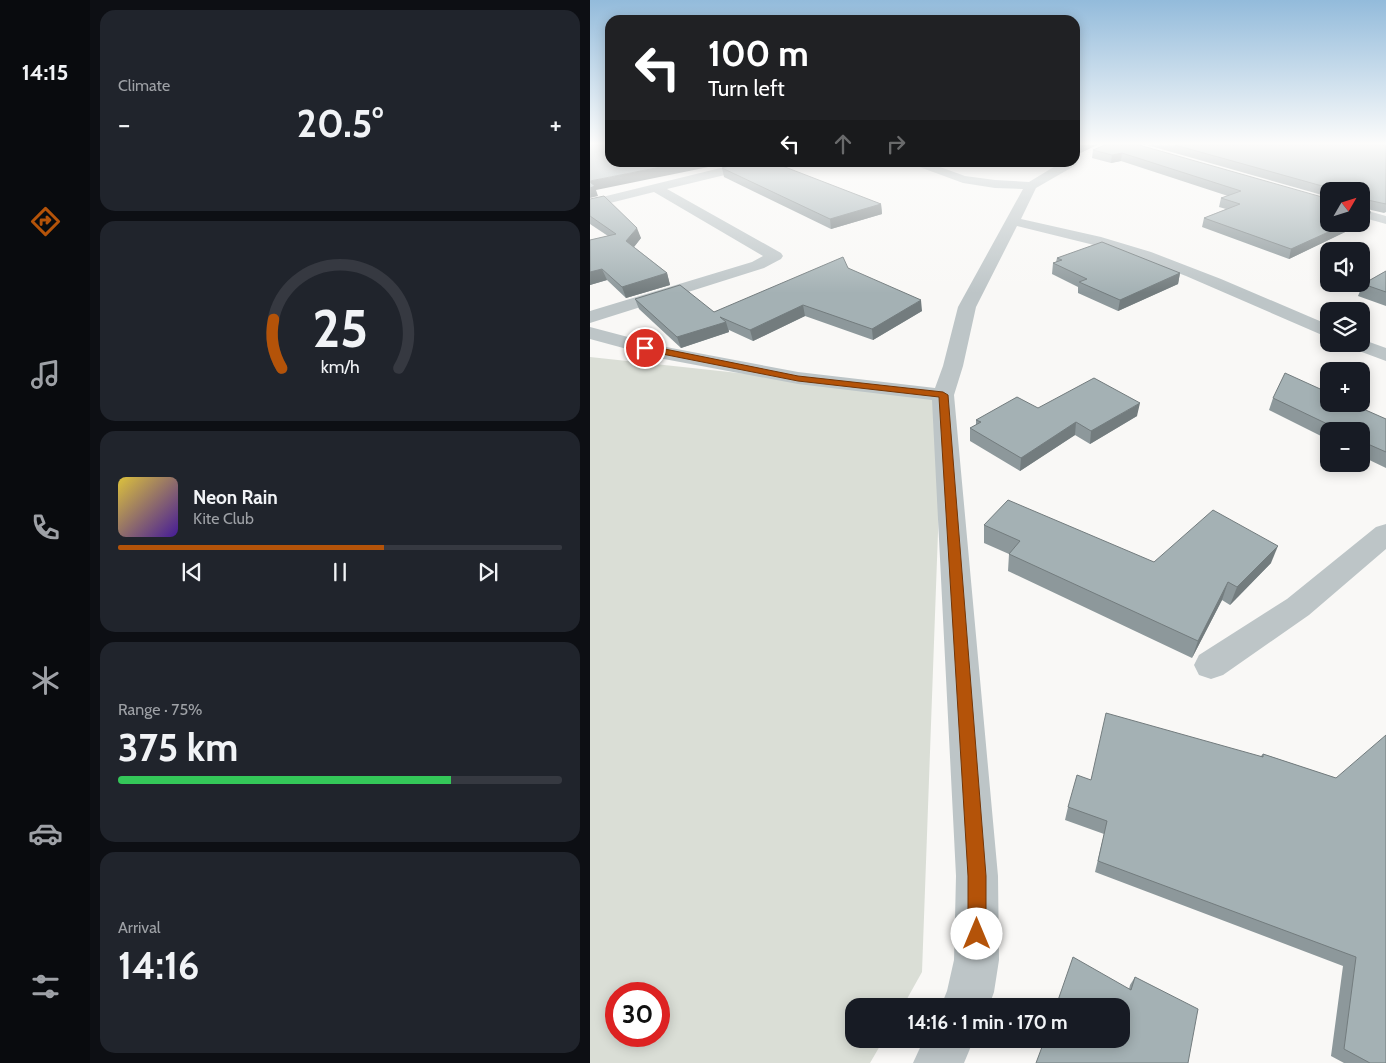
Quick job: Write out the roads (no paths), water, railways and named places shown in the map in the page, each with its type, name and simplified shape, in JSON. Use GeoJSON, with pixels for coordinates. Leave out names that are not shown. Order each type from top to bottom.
{"type":"FeatureCollection","features":[{"type":"Feature","properties":{"kind":"street"},"geometry":{"type":"LineString","coordinates":[[590,204],[629,195]]}},
{"type":"Feature","properties":{"kind":"street"},"geometry":{"type":"LineString","coordinates":[[590,317],[758,265],[775,256],[668,195]]}},
{"type":"Feature","properties":{"kind":"street"},"geometry":{"type":"LineString","coordinates":[[969,998],[977,954],[977,876],[943,395],[953,366],[967,307],[1026,195]]}},
{"type":"Feature","properties":{"kind":"street"},"geometry":{"type":"LineString","coordinates":[[1370,216],[1386,220]]}},
{"type":"Feature","properties":{"kind":"street"},"geometry":{"type":"LineString","coordinates":[[1012,221],[1082,237],[1144,255],[1190,272],[1320,328]]}},
{"type":"Feature","properties":{"kind":"street"},"geometry":{"type":"LineString","coordinates":[[590,333],[664,353],[798,378],[943,395]]}},
{"type":"Feature","properties":{"kind":"street"},"geometry":{"type":"LineString","coordinates":[[1370,349],[1386,355]]}},
{"type":"Feature","properties":{"kind":"street"},"geometry":{"type":"LineString","coordinates":[[1211,665],[1298,607],[1386,534]]}},
{"type":"Feature","properties":{"kind":"street"},"geometry":{"type":"LineString","coordinates":[[938,1063],[946,1048]]}}]}
